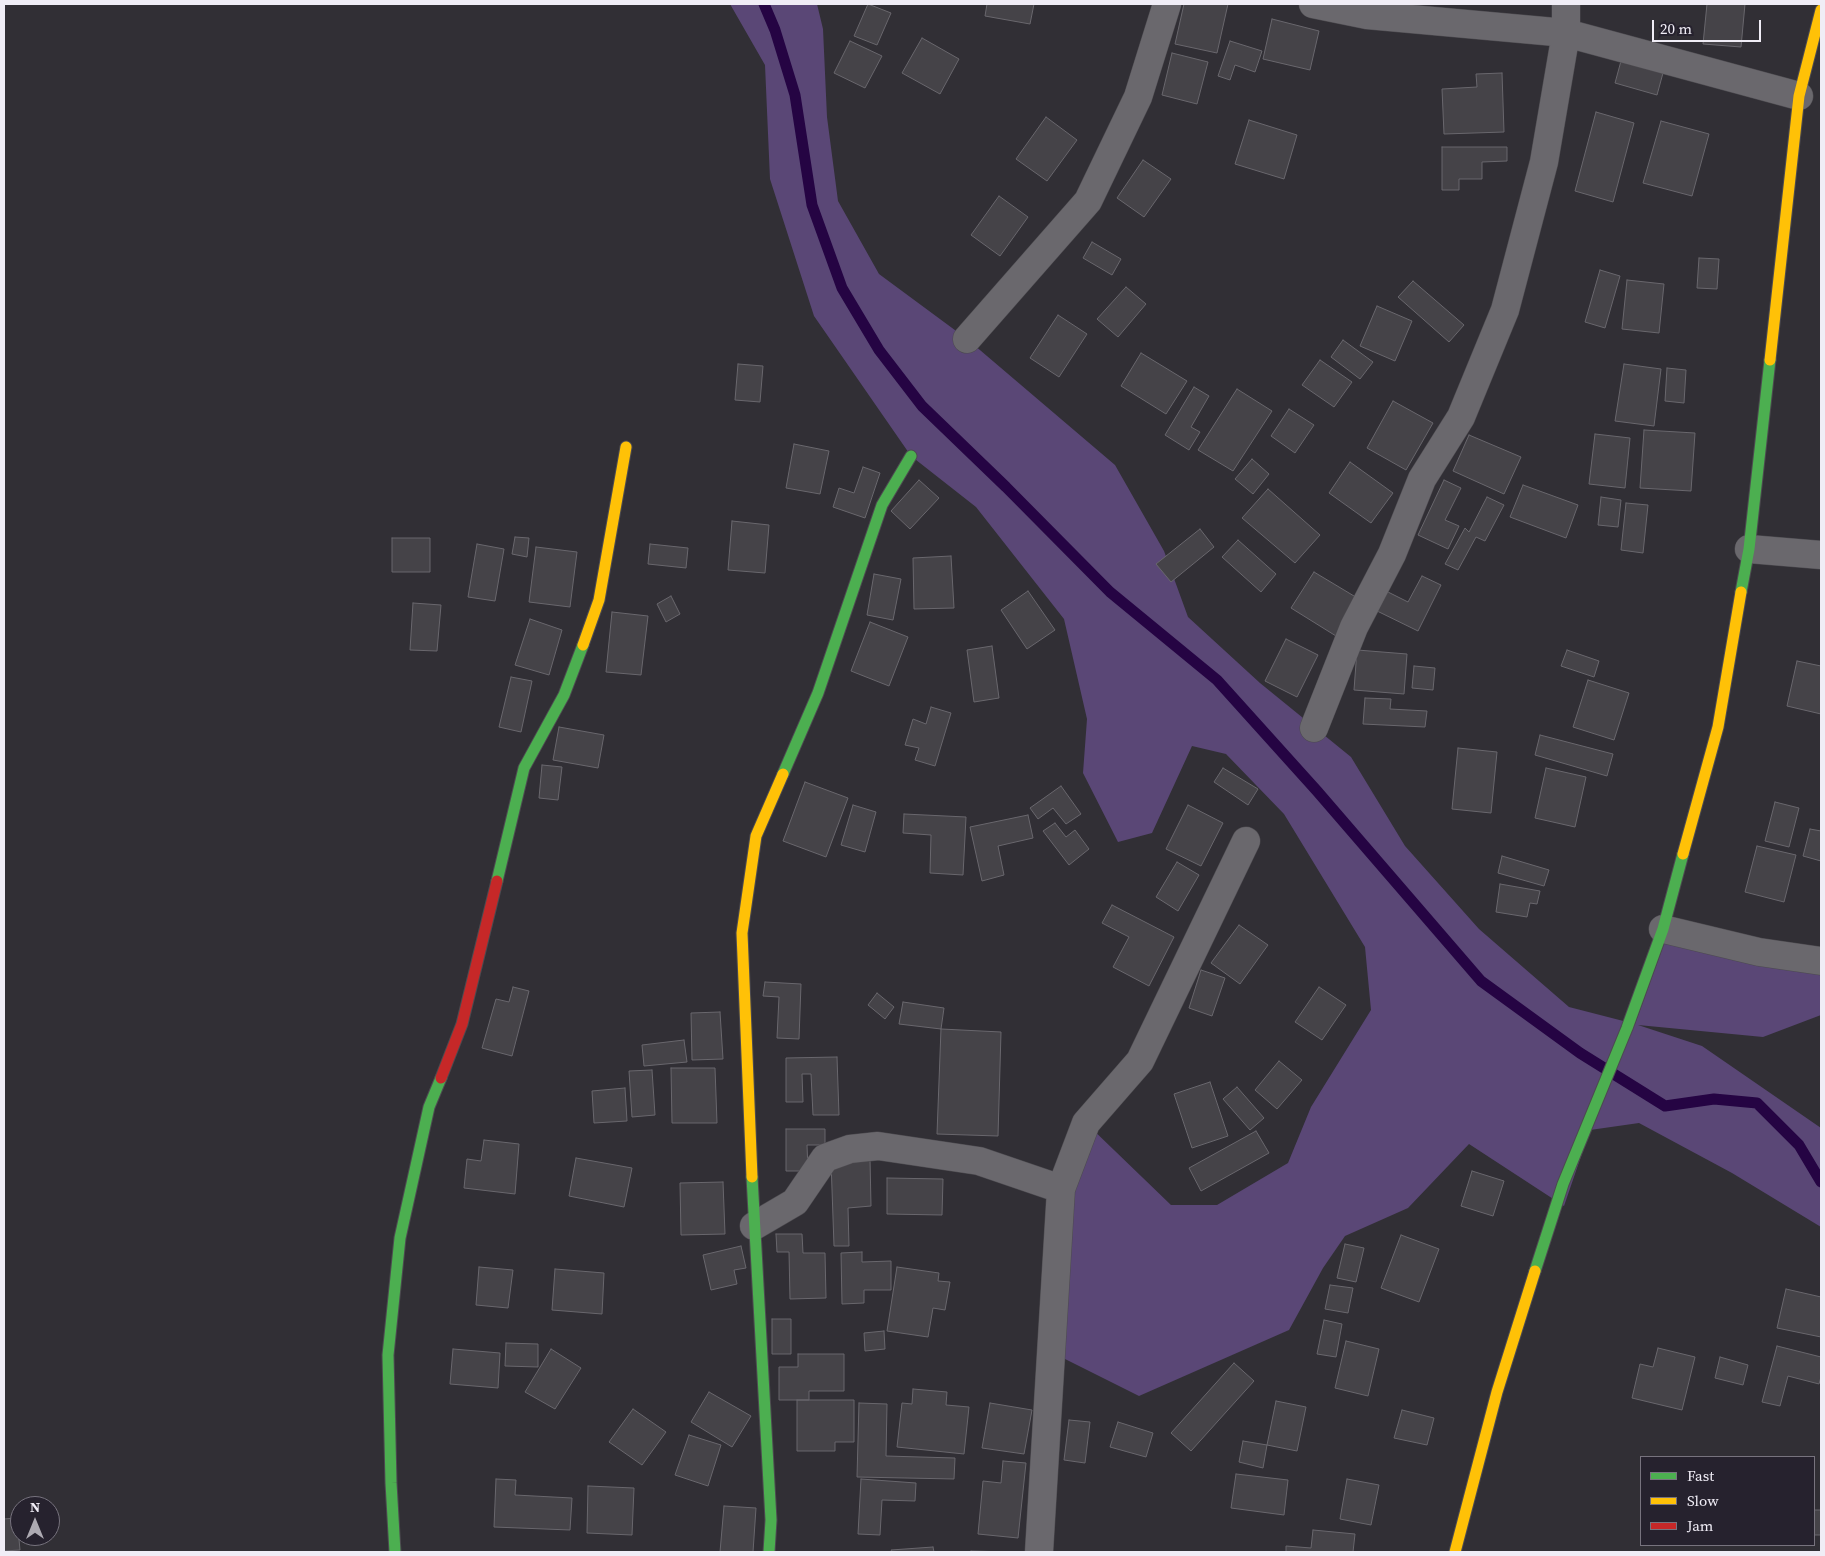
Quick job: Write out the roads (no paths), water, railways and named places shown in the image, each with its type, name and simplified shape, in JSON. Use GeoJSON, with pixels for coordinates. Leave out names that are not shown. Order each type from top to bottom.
{"type":"FeatureCollection","features":[{"type":"Feature","properties":{"kind":"street"},"geometry":{"type":"LineString","coordinates":[[967,339],[1088,201],[1138,97],[1166,4]]}},
{"type":"Feature","properties":{"kind":"street"},"geometry":{"type":"LineString","coordinates":[[1313,4],[1367,15],[1566,33],[1799,96]]}},
{"type":"Feature","properties":{"kind":"street"},"geometry":{"type":"LineString","coordinates":[[1314,728],[1354,626],[1392,554],[1422,479],[1461,416],[1505,310],[1544,162],[1566,33],[1566,4]]}},
{"type":"Feature","properties":{"kind":"street"},"geometry":{"type":"LineString","coordinates":[[1455,1552],[1497,1392],[1563,1184],[1627,1028],[1663,929],[1718,727],[1749,549],[1799,96],[1821,10]]}},
{"type":"Feature","properties":{"kind":"street"},"geometry":{"type":"LineString","coordinates":[[395,1552],[391,1483],[388,1355],[400,1238],[429,1108],[462,1024],[524,768],[564,695],[599,600],[626,447]]}},
{"type":"Feature","properties":{"kind":"street"},"geometry":{"type":"LineString","coordinates":[[769,1552],[771,1520],[754,1226],[742,933],[756,836],[818,694],[882,505],[911,456]]}},
{"type":"Feature","properties":{"kind":"street"},"geometry":{"type":"LineString","coordinates":[[1749,549],[1821,554]]}},
{"type":"Feature","properties":{"kind":"street"},"geometry":{"type":"LineString","coordinates":[[1039,1552],[1061,1189],[1086,1122],[1140,1061],[1246,841]]}},
{"type":"Feature","properties":{"kind":"street"},"geometry":{"type":"LineString","coordinates":[[1663,929],[1759,952],[1821,961]]}},
{"type":"Feature","properties":{"kind":"street"},"geometry":{"type":"LineString","coordinates":[[754,1226],[795,1202],[825,1158],[850,1149],[878,1146],[979,1160],[1061,1189]]}},
{"type":"Feature","properties":{"kind":"waterway"},"geometry":{"type":"LineString","coordinates":[[764,4],[775,30],[795,95],[812,205],[842,288],[879,350],[922,406],[1110,592],[1217,680],[1317,791],[1481,981],[1580,1053],[1665,1106],[1714,1099],[1757,1103],[1799,1145],[1821,1182]]}}]}
